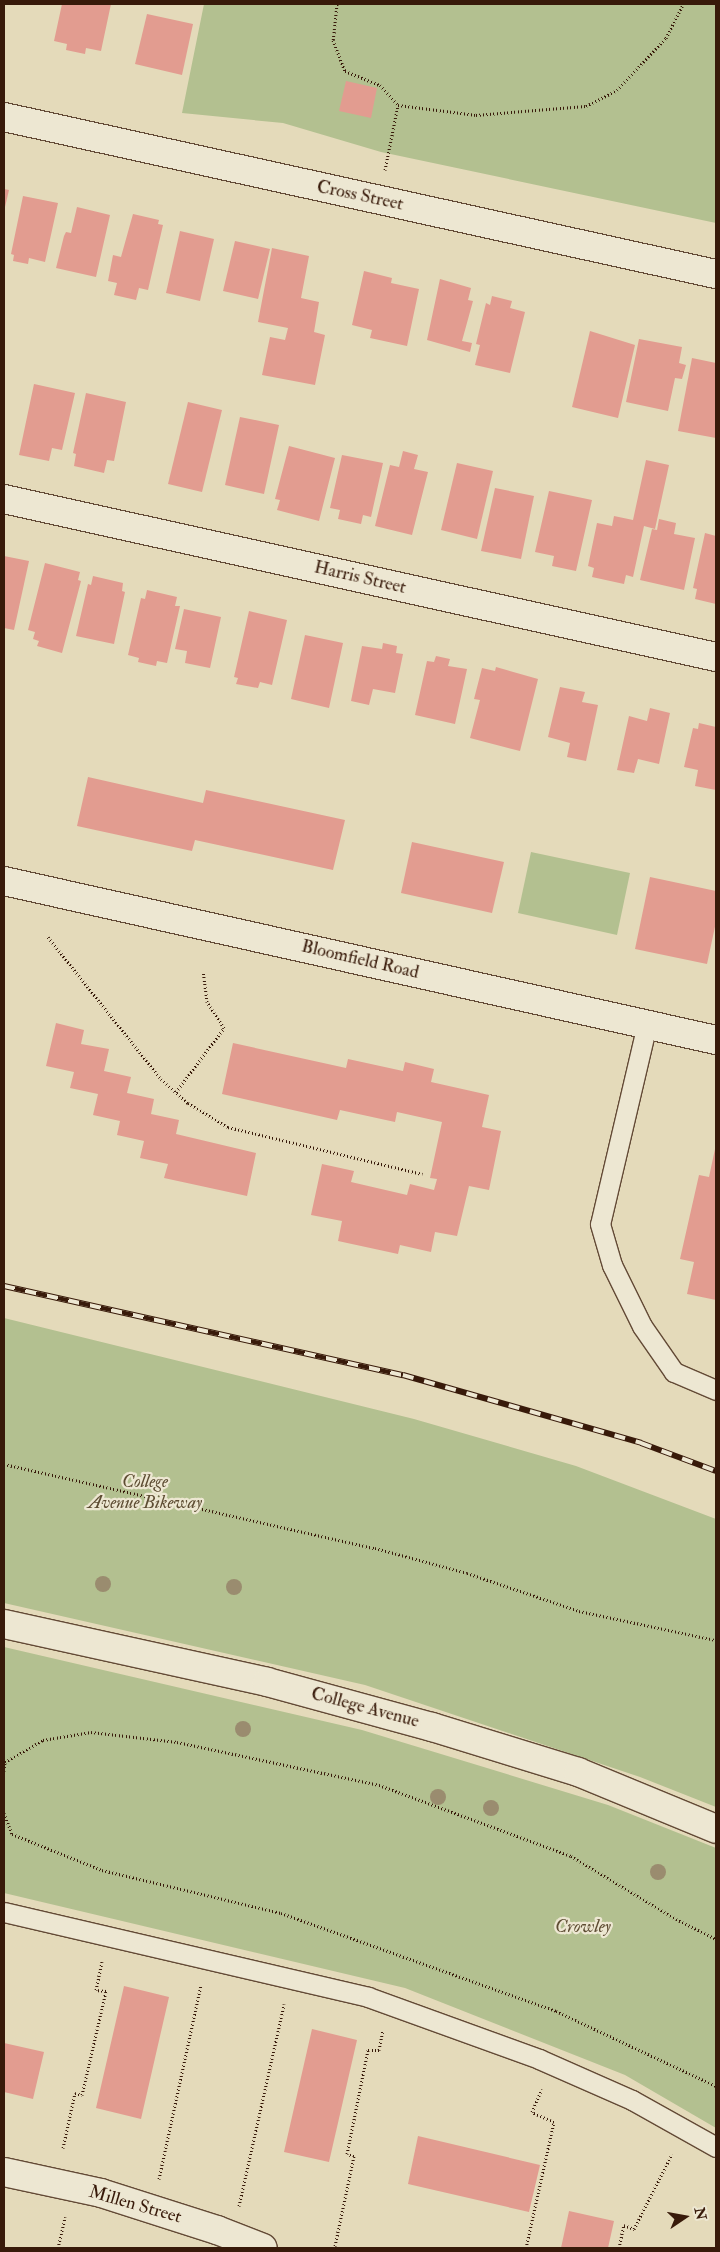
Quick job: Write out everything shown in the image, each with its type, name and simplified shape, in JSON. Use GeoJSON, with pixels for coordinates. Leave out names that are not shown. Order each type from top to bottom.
{"type":"FeatureCollection","features":[{"type":"Feature","properties":{"kind":"street","name":"Cross Street"},"geometry":{"type":"LineString","coordinates":[[4,118],[716,274]]}},
{"type":"Feature","properties":{"kind":"street","name":"Harris Street"},"geometry":{"type":"LineString","coordinates":[[4,499],[716,657]]}},
{"type":"Feature","properties":{"kind":"street","name":"Bloomfield Road"},"geometry":{"type":"LineString","coordinates":[[4,881],[716,1040]]}},
{"type":"Feature","properties":{"kind":"street","name":"College Avenue"},"geometry":{"type":"LineString","coordinates":[[4,1624],[267,1682],[432,1727],[578,1772],[716,1829]]}},
{"type":"Feature","properties":{"kind":"street","name":"Millen Street"},"geometry":{"type":"LineString","coordinates":[[4,2172],[101,2193],[230,2235],[263,2248]]}},
{"type":"Feature","properties":{"kind":"lane"},"geometry":{"type":"LineString","coordinates":[[647,1024],[600,1224],[612,1265],[642,1326],[674,1372],[716,1390]]}},
{"type":"Feature","properties":{"kind":"lane"},"geometry":{"type":"LineString","coordinates":[[4,1912],[290,1978],[389,2004],[553,2065],[632,2100],[716,2147]]}},
{"type":"Feature","properties":{"kind":"path"},"geometry":{"type":"LineString","coordinates":[[337,4],[333,40],[345,71],[380,85],[398,105],[476,115],[586,106],[617,90],[666,38],[683,4]]}},
{"type":"Feature","properties":{"kind":"path"},"geometry":{"type":"LineString","coordinates":[[382,200],[398,105]]}},
{"type":"Feature","properties":{"kind":"path"},"geometry":{"type":"LineString","coordinates":[[48,937],[160,1079],[228,1127],[422,1174]]}},
{"type":"Feature","properties":{"kind":"path"},"geometry":{"type":"LineString","coordinates":[[176,1092],[224,1028],[207,1002],[203,971]]}},
{"type":"Feature","properties":{"kind":"path"},"geometry":{"type":"LineString","coordinates":[[4,1464],[375,1548],[467,1573],[579,1611],[716,1640]]}},
{"type":"Feature","properties":{"kind":"path"},"geometry":{"type":"LineString","coordinates":[[4,1771],[5,1762],[43,1740],[92,1732],[177,1742],[379,1785],[570,1856],[716,1939]]}},
{"type":"Feature","properties":{"kind":"path"},"geometry":{"type":"LineString","coordinates":[[4,1813],[12,1834],[102,1870],[281,1913],[556,2011],[716,2086]]}},
{"type":"Feature","properties":{"kind":"path"},"geometry":{"type":"LineString","coordinates":[[63,2148],[75,2093],[82,2095],[106,1991],[96,1990],[108,1936]]}},
{"type":"Feature","properties":{"kind":"path"},"geometry":{"type":"LineString","coordinates":[[153,2209],[207,1959]]}},
{"type":"Feature","properties":{"kind":"path"},"geometry":{"type":"LineString","coordinates":[[230,2235],[240,2202],[290,1978]]}},
{"type":"Feature","properties":{"kind":"path"},"geometry":{"type":"LineString","coordinates":[[335,2246],[354,2156],[347,2154],[368,2050],[378,2050],[389,2004]]}},
{"type":"Feature","properties":{"kind":"path"},"geometry":{"type":"LineString","coordinates":[[526,2248],[554,2122],[532,2112],[553,2065]]}},
{"type":"Feature","properties":{"kind":"path"},"geometry":{"type":"LineString","coordinates":[[620,2248],[624,2226],[634,2229],[684,2129]]}},
{"type":"Feature","properties":{"kind":"path"},"geometry":{"type":"LineString","coordinates":[[58,2248],[66,2215]]}},
{"type":"Feature","properties":{"kind":"green space"},"geometry":{"type":"Polygon","coordinates":[[[204,4],[716,4],[716,223],[381,152],[283,123],[182,113],[204,4]]]}},
{"type":"Feature","properties":{"kind":"green space"},"geometry":{"type":"Polygon","coordinates":[[[531,852],[630,873],[617,935],[518,913],[531,852]]]}},
{"type":"Feature","properties":{"kind":"green space","name":"College Avenue Bikeway"},"geometry":{"type":"Polygon","coordinates":[[[4,1318],[414,1419],[576,1466],[716,1519],[716,1807],[640,1777],[365,1685],[4,1603],[4,1318]]]}},
{"type":"Feature","properties":{"kind":"green space","name":"Crowley"},"geometry":{"type":"Polygon","coordinates":[[[4,1647],[362,1730],[608,1805],[716,1848],[716,2128],[625,2075],[405,1988],[4,1893],[4,1647]]]}},
{"type":"Feature","properties":{"kind":"building"},"geometry":{"type":"Polygon","coordinates":[[[62,4],[111,4],[101,51],[86,48],[85,54],[66,50],[67,44],[54,41],[62,4]]]}},
{"type":"Feature","properties":{"kind":"building"},"geometry":{"type":"Polygon","coordinates":[[[147,14],[193,24],[182,75],[135,64],[147,14]]]}},
{"type":"Feature","properties":{"kind":"building"},"geometry":{"type":"Polygon","coordinates":[[[346,81],[377,88],[371,118],[339,111],[346,81]]]}},
{"type":"Feature","properties":{"kind":"building"},"geometry":{"type":"Polygon","coordinates":[[[4,189],[9,190],[5,207],[4,207],[4,189]]]}},
{"type":"Feature","properties":{"kind":"building"},"geometry":{"type":"Polygon","coordinates":[[[23,196],[58,203],[45,262],[29,258],[28,264],[13,261],[14,255],[11,254],[23,196]]]}},
{"type":"Feature","properties":{"kind":"building"},"geometry":{"type":"Polygon","coordinates":[[[77,207],[110,215],[96,277],[56,268],[64,236],[66,232],[71,233],[77,207]]]}},
{"type":"Feature","properties":{"kind":"building"},"geometry":{"type":"Polygon","coordinates":[[[133,214],[159,220],[158,224],[163,225],[148,290],[139,288],[136,300],[114,295],[117,283],[108,281],[113,255],[121,257],[133,214]]]}},
{"type":"Feature","properties":{"kind":"building"},"geometry":{"type":"Polygon","coordinates":[[[180,231],[214,239],[200,301],[166,293],[180,231]]]}},
{"type":"Feature","properties":{"kind":"building"},"geometry":{"type":"Polygon","coordinates":[[[235,241],[270,249],[258,299],[223,291],[235,241]]]}},
{"type":"Feature","properties":{"kind":"building"},"geometry":{"type":"Polygon","coordinates":[[[272,248],[309,256],[301,298],[319,302],[314,332],[325,335],[315,385],[262,375],[270,337],[285,340],[288,328],[258,322],[272,248]]]}},
{"type":"Feature","properties":{"kind":"building"},"geometry":{"type":"Polygon","coordinates":[[[364,271],[392,278],[391,283],[419,289],[407,346],[370,338],[372,330],[352,325],[364,271]]]}},
{"type":"Feature","properties":{"kind":"building"},"geometry":{"type":"Polygon","coordinates":[[[440,279],[471,288],[468,300],[473,301],[462,341],[472,343],[470,352],[427,340],[440,279]]]}},
{"type":"Feature","properties":{"kind":"building"},"geometry":{"type":"Polygon","coordinates":[[[492,296],[512,301],[510,308],[525,312],[510,373],[475,365],[480,345],[476,344],[486,303],[490,305],[492,296]]]}},
{"type":"Feature","properties":{"kind":"building"},"geometry":{"type":"Polygon","coordinates":[[[590,331],[635,345],[618,418],[572,407],[590,331]]]}},
{"type":"Feature","properties":{"kind":"building"},"geometry":{"type":"Polygon","coordinates":[[[639,339],[682,347],[679,363],[686,365],[682,379],[675,378],[668,411],[626,402],[639,339]]]}},
{"type":"Feature","properties":{"kind":"building"},"geometry":{"type":"Polygon","coordinates":[[[692,358],[716,363],[716,438],[678,431],[692,358]]]}},
{"type":"Feature","properties":{"kind":"building"},"geometry":{"type":"Polygon","coordinates":[[[34,384],[75,393],[62,450],[52,448],[49,461],[19,455],[34,384]]]}},
{"type":"Feature","properties":{"kind":"building"},"geometry":{"type":"Polygon","coordinates":[[[86,393],[126,402],[114,461],[107,460],[104,473],[74,466],[76,454],[73,453],[86,393]]]}},
{"type":"Feature","properties":{"kind":"building"},"geometry":{"type":"Polygon","coordinates":[[[188,402],[222,410],[202,492],[168,484],[188,402]]]}},
{"type":"Feature","properties":{"kind":"building"},"geometry":{"type":"Polygon","coordinates":[[[240,417],[279,425],[264,494],[225,485],[240,417]]]}},
{"type":"Feature","properties":{"kind":"building"},"geometry":{"type":"Polygon","coordinates":[[[289,446],[335,458],[319,521],[277,510],[280,500],[275,499],[289,446]]]}},
{"type":"Feature","properties":{"kind":"building"},"geometry":{"type":"Polygon","coordinates":[[[403,451],[418,455],[414,469],[428,472],[412,535],[375,526],[390,465],[399,467],[403,451]]]}},
{"type":"Feature","properties":{"kind":"building"},"geometry":{"type":"Polygon","coordinates":[[[342,455],[383,463],[371,517],[363,515],[361,524],[338,519],[340,510],[330,508],[342,455]]]}},
{"type":"Feature","properties":{"kind":"building"},"geometry":{"type":"Polygon","coordinates":[[[646,460],[669,465],[655,529],[644,526],[633,577],[626,575],[624,584],[592,577],[594,568],[588,566],[597,523],[612,526],[614,516],[633,520],[646,460]]]}},
{"type":"Feature","properties":{"kind":"building"},"geometry":{"type":"Polygon","coordinates":[[[457,463],[493,471],[477,539],[441,530],[457,463]]]}},
{"type":"Feature","properties":{"kind":"building"},"geometry":{"type":"Polygon","coordinates":[[[495,488],[534,496],[521,559],[481,551],[495,488]]]}},
{"type":"Feature","properties":{"kind":"building"},"geometry":{"type":"Polygon","coordinates":[[[549,491],[592,500],[576,571],[552,566],[554,556],[535,552],[549,491]]]}},
{"type":"Feature","properties":{"kind":"building"},"geometry":{"type":"Polygon","coordinates":[[[659,519],[676,523],[674,534],[695,538],[684,590],[640,580],[652,529],[657,530],[659,519]]]}},
{"type":"Feature","properties":{"kind":"building"},"geometry":{"type":"Polygon","coordinates":[[[705,533],[716,536],[716,604],[695,599],[697,589],[693,588],[705,533]]]}},
{"type":"Feature","properties":{"kind":"building"},"geometry":{"type":"Polygon","coordinates":[[[4,556],[29,561],[14,630],[4,628],[4,556]]]}},
{"type":"Feature","properties":{"kind":"building"},"geometry":{"type":"Polygon","coordinates":[[[45,563],[80,572],[78,580],[81,581],[62,653],[37,646],[39,641],[33,639],[35,632],[28,630],[45,563]]]}},
{"type":"Feature","properties":{"kind":"building"},"geometry":{"type":"Polygon","coordinates":[[[93,576],[123,583],[122,591],[125,592],[114,644],[76,636],[88,584],[91,585],[93,576]]]}},
{"type":"Feature","properties":{"kind":"building"},"geometry":{"type":"Polygon","coordinates":[[[147,590],[177,597],[175,606],[180,606],[167,663],[157,661],[156,666],[138,662],[139,658],[128,655],[141,598],[145,599],[147,590]]]}},
{"type":"Feature","properties":{"kind":"building"},"geometry":{"type":"Polygon","coordinates":[[[184,609],[221,617],[210,668],[185,663],[187,651],[175,649],[184,609]]]}},
{"type":"Feature","properties":{"kind":"building"},"geometry":{"type":"Polygon","coordinates":[[[249,611],[287,620],[272,685],[260,682],[258,688],[236,684],[238,678],[234,677],[249,611]]]}},
{"type":"Feature","properties":{"kind":"building"},"geometry":{"type":"Polygon","coordinates":[[[305,635],[343,643],[329,708],[291,699],[305,635]]]}},
{"type":"Feature","properties":{"kind":"building"},"geometry":{"type":"Polygon","coordinates":[[[383,643],[397,646],[396,653],[403,654],[395,693],[373,689],[369,705],[351,701],[362,646],[382,649],[383,643]]]}},
{"type":"Feature","properties":{"kind":"building"},"geometry":{"type":"Polygon","coordinates":[[[436,656],[450,659],[448,666],[467,669],[455,724],[415,715],[427,661],[434,662],[436,656]]]}},
{"type":"Feature","properties":{"kind":"building"},"geometry":{"type":"Polygon","coordinates":[[[496,667],[538,679],[520,751],[470,738],[480,700],[474,699],[482,668],[495,671],[496,667]]]}},
{"type":"Feature","properties":{"kind":"building"},"geometry":{"type":"Polygon","coordinates":[[[560,687],[585,692],[582,702],[598,705],[586,761],[567,757],[570,743],[548,737],[560,687]]]}},
{"type":"Feature","properties":{"kind":"building"},"geometry":{"type":"Polygon","coordinates":[[[650,708],[670,713],[659,764],[638,759],[634,773],[617,770],[629,716],[647,721],[650,708]]]}},
{"type":"Feature","properties":{"kind":"building"},"geometry":{"type":"Polygon","coordinates":[[[699,723],[716,727],[716,790],[695,786],[698,770],[684,767],[693,728],[698,729],[699,723]]]}},
{"type":"Feature","properties":{"kind":"building"},"geometry":{"type":"Polygon","coordinates":[[[88,777],[203,803],[206,790],[345,820],[333,870],[195,840],[192,851],[77,826],[88,777]]]}},
{"type":"Feature","properties":{"kind":"building"},"geometry":{"type":"Polygon","coordinates":[[[412,842],[504,862],[492,913],[401,893],[412,842]]]}},
{"type":"Feature","properties":{"kind":"building"},"geometry":{"type":"Polygon","coordinates":[[[650,877],[716,891],[716,922],[707,964],[635,949],[650,877]]]}},
{"type":"Feature","properties":{"kind":"building"},"geometry":{"type":"Polygon","coordinates":[[[56,1023],[84,1030],[81,1044],[109,1049],[104,1071],[131,1077],[127,1093],[154,1099],[151,1114],[179,1120],[176,1134],[256,1153],[247,1196],[164,1178],[168,1164],[140,1158],[144,1141],[117,1135],[120,1121],[93,1115],[98,1094],[70,1088],[74,1072],[46,1066],[56,1023]]]}},
{"type":"Feature","properties":{"kind":"building"},"geometry":{"type":"Polygon","coordinates":[[[233,1043],[346,1068],[348,1059],[403,1071],[405,1062],[434,1069],[431,1082],[489,1095],[482,1127],[501,1131],[489,1190],[469,1186],[457,1236],[435,1232],[431,1252],[400,1245],[398,1254],[338,1241],[342,1221],[311,1215],[322,1164],[354,1171],[351,1182],[407,1195],[410,1184],[434,1190],[437,1179],[430,1178],[442,1122],[397,1112],[395,1122],[340,1110],[337,1120],[222,1094],[233,1043]]]}},
{"type":"Feature","properties":{"kind":"building"},"geometry":{"type":"Polygon","coordinates":[[[715,1149],[716,1300],[687,1294],[694,1262],[680,1259],[699,1175],[709,1177],[715,1149]]]}},
{"type":"Feature","properties":{"kind":"building"},"geometry":{"type":"Polygon","coordinates":[[[124,1986],[169,1997],[141,2119],[96,2108],[124,1986]]]}},
{"type":"Feature","properties":{"kind":"building"},"geometry":{"type":"Polygon","coordinates":[[[312,2029],[357,2040],[329,2162],[284,2152],[312,2029]]]}},
{"type":"Feature","properties":{"kind":"building"},"geometry":{"type":"Polygon","coordinates":[[[4,2043],[44,2052],[33,2099],[4,2092],[4,2043]]]}},
{"type":"Feature","properties":{"kind":"building"},"geometry":{"type":"Polygon","coordinates":[[[418,2136],[540,2165],[529,2212],[408,2184],[418,2136]]]}},
{"type":"Feature","properties":{"kind":"building"},"geometry":{"type":"Polygon","coordinates":[[[569,2211],[614,2221],[608,2248],[561,2248],[569,2211]]]}},
{"type":"Feature","properties":{"kind":"railway"},"geometry":{"type":"LineString","coordinates":[[4,1286],[403,1375],[641,1443],[716,1471]]}}]}
